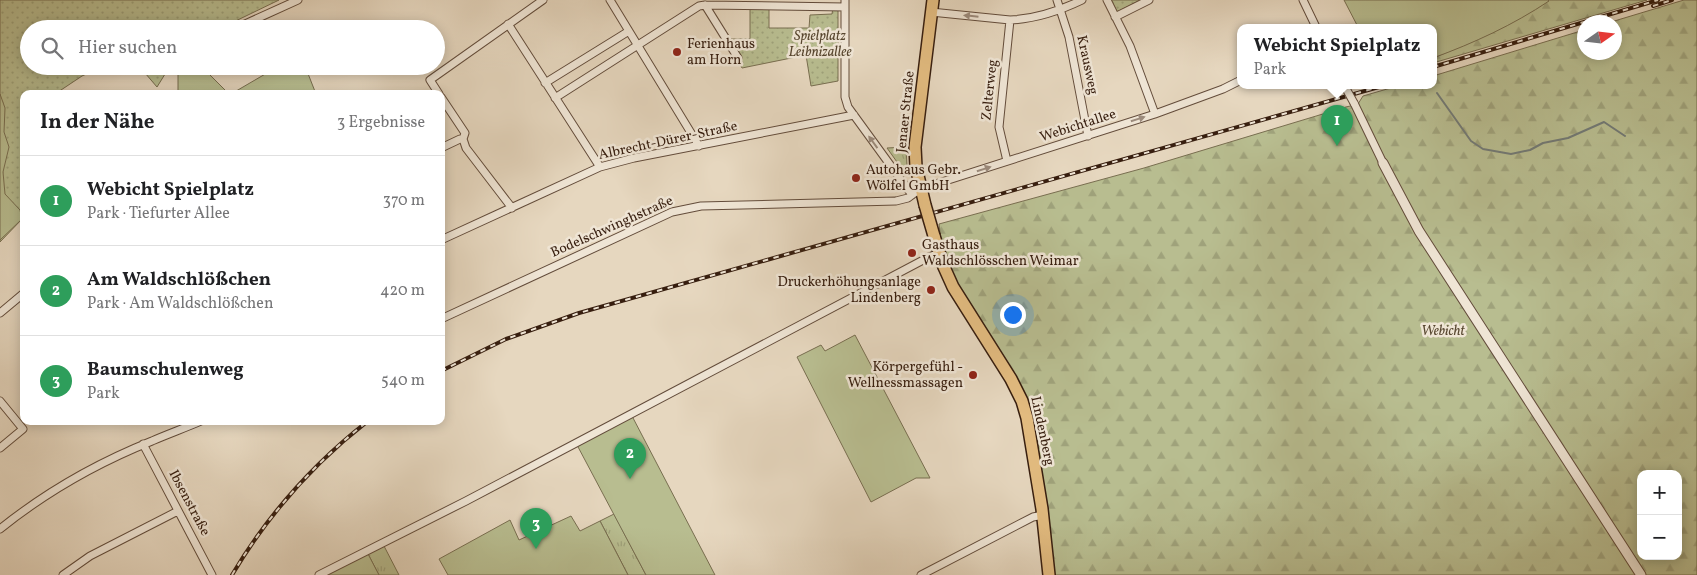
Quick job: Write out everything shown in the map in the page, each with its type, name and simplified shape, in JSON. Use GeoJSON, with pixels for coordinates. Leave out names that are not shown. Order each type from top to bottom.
{"type":"FeatureCollection","features":[{"type":"Feature","properties":{"kind":"main road","name":"Jenaer Straße"},"geometry":{"type":"LineString","coordinates":[[933,0],[915,147],[916,192],[925,205],[939,254]]}},
{"type":"Feature","properties":{"kind":"main road","name":"Lindenberg"},"geometry":{"type":"LineString","coordinates":[[939,254],[952,287],[1011,380],[1022,401],[1027,418],[1043,515],[1049,575]]}},
{"type":"Feature","properties":{"kind":"street"},"geometry":{"type":"LineString","coordinates":[[254,20],[298,0]]}},
{"type":"Feature","properties":{"kind":"street"},"geometry":{"type":"LineString","coordinates":[[445,69],[543,0]]}},
{"type":"Feature","properties":{"kind":"street"},"geometry":{"type":"LineString","coordinates":[[610,0],[699,146]]}},
{"type":"Feature","properties":{"kind":"street","name":"Krausweg"},"geometry":{"type":"LineString","coordinates":[[1057,0],[1069,37],[1088,136]]}},
{"type":"Feature","properties":{"kind":"street"},"geometry":{"type":"LineString","coordinates":[[931,12],[1010,20],[1032,18],[1060,11],[1082,0]]}},
{"type":"Feature","properties":{"kind":"street"},"geometry":{"type":"LineString","coordinates":[[1107,0],[1130,46],[1155,114]]}},
{"type":"Feature","properties":{"kind":"street"},"geometry":{"type":"LineString","coordinates":[[1115,16],[1149,0]]}},
{"type":"Feature","properties":{"kind":"street"},"geometry":{"type":"LineString","coordinates":[[1303,0],[1315,24]]}},
{"type":"Feature","properties":{"kind":"street"},"geometry":{"type":"LineString","coordinates":[[700,4],[738,58]]}},
{"type":"Feature","properties":{"kind":"street"},"geometry":{"type":"LineString","coordinates":[[554,98],[700,4],[845,4],[845,97],[848,107],[916,192]]}},
{"type":"Feature","properties":{"kind":"street","name":"Zelterweg"},"geometry":{"type":"LineString","coordinates":[[1007,161],[999,127],[1010,20]]}},
{"type":"Feature","properties":{"kind":"street"},"geometry":{"type":"LineString","coordinates":[[508,24],[600,167]]}},
{"type":"Feature","properties":{"kind":"street"},"geometry":{"type":"LineString","coordinates":[[545,83],[629,31]]}},
{"type":"Feature","properties":{"kind":"street"},"geometry":{"type":"LineString","coordinates":[[437,75],[430,80],[437,90]]}},
{"type":"Feature","properties":{"kind":"street","name":"Webichtallee"},"geometry":{"type":"LineString","coordinates":[[916,192],[1155,114],[1237,82]]}},
{"type":"Feature","properties":{"kind":"street"},"geometry":{"type":"LineString","coordinates":[[1346,89],[1419,230],[1641,575]]}},
{"type":"Feature","properties":{"kind":"street"},"geometry":{"type":"LineString","coordinates":[[445,103],[464,133],[463,139],[466,148],[512,208]]}},
{"type":"Feature","properties":{"kind":"street","name":"Albrecht-Dürer-Straße"},"geometry":{"type":"LineString","coordinates":[[445,238],[600,167],[634,158],[854,115]]}},
{"type":"Feature","properties":{"kind":"street"},"geometry":{"type":"LineString","coordinates":[[445,146],[463,139]]}},
{"type":"Feature","properties":{"kind":"street","name":"Bodelschwinghstraße"},"geometry":{"type":"LineString","coordinates":[[445,317],[676,210],[700,206],[891,202],[905,199],[916,192]]}},
{"type":"Feature","properties":{"kind":"street"},"geometry":{"type":"LineString","coordinates":[[319,575],[466,501],[927,258],[939,254]]}},
{"type":"Feature","properties":{"kind":"street"},"geometry":{"type":"LineString","coordinates":[[0,313],[20,296]]}},
{"type":"Feature","properties":{"kind":"street"},"geometry":{"type":"LineString","coordinates":[[0,401],[23,429],[0,448]]}},
{"type":"Feature","properties":{"kind":"street"},"geometry":{"type":"LineString","coordinates":[[0,529],[58,487],[143,444],[192,425]]}},
{"type":"Feature","properties":{"kind":"street","name":"Ibsenstraße"},"geometry":{"type":"LineString","coordinates":[[143,444],[212,574]]}},
{"type":"Feature","properties":{"kind":"street"},"geometry":{"type":"LineString","coordinates":[[63,575],[90,556],[178,511]]}},
{"type":"Feature","properties":{"kind":"street"},"geometry":{"type":"LineString","coordinates":[[921,575],[1034,517],[1043,515]]}},
{"type":"Feature","properties":{"kind":"green space"},"geometry":{"type":"Polygon","coordinates":[[[0,0],[279,0],[238,20],[20,20],[20,75],[84,75],[61,90],[20,90],[20,221],[0,242],[0,0]]]}},
{"type":"Feature","properties":{"kind":"green space"},"geometry":{"type":"Polygon","coordinates":[[[1111,0],[1141,0],[1117,12],[1111,0]]]}},
{"type":"Feature","properties":{"kind":"green space"},"geometry":{"type":"Polygon","coordinates":[[[1344,0],[1549,1],[1493,33],[1437,56],[1437,24],[1356,24],[1344,0]]]}},
{"type":"Feature","properties":{"kind":"green space"},"geometry":{"type":"Polygon","coordinates":[[[1548,0],[1647,0],[1596,15],[1577,15],[1577,21],[1437,62],[1437,56],[1477,39],[1534,10],[1548,0]]]}},
{"type":"Feature","properties":{"kind":"green space","name":"Webicht"},"geometry":{"type":"Polygon","coordinates":[[[1684,0],[1697,0],[1697,575],[1053,575],[1031,417],[952,275],[941,241],[939,224],[1144,168],[1358,104],[1363,96],[1387,89],[1437,89],[1437,75],[1577,32],[1577,60],[1622,60],[1622,19],[1684,0]]]}},
{"type":"Feature","properties":{"kind":"green space","name":"Spielplatz Leibnizallee"},"geometry":{"type":"Polygon","coordinates":[[[750,6],[769,6],[769,28],[809,28],[810,15],[832,14],[833,7],[838,7],[838,81],[811,86],[806,55],[742,68],[726,39],[750,39],[750,6]]]}},
{"type":"Feature","properties":{"kind":"green space"},"geometry":{"type":"Polygon","coordinates":[[[147,75],[164,75],[157,87],[147,75]]]}},
{"type":"Feature","properties":{"kind":"green space"},"geometry":{"type":"Polygon","coordinates":[[[178,75],[210,75],[225,90],[178,90],[178,75]]]}},
{"type":"Feature","properties":{"kind":"green space"},"geometry":{"type":"Polygon","coordinates":[[[264,75],[309,75],[314,90],[238,90],[264,75]]]}},
{"type":"Feature","properties":{"kind":"green space"},"geometry":{"type":"Polygon","coordinates":[[[0,94],[5,108],[4,132],[9,147],[3,172],[5,194],[20,210],[20,221],[0,240],[0,94]]]}},
{"type":"Feature","properties":{"kind":"green space"},"geometry":{"type":"Polygon","coordinates":[[[906,147],[907,166],[906,169],[902,169],[887,148],[906,147]]]}},
{"type":"Feature","properties":{"kind":"green space"},"geometry":{"type":"Polygon","coordinates":[[[855,335],[930,478],[916,478],[871,502],[797,357],[821,345],[825,351],[855,335]]]}},
{"type":"Feature","properties":{"kind":"green space"},"geometry":{"type":"Polygon","coordinates":[[[632,416],[715,575],[646,575],[577,445],[632,416]]]}},
{"type":"Feature","properties":{"kind":"green space"},"geometry":{"type":"Polygon","coordinates":[[[614,514],[646,575],[628,575],[600,521],[614,514]]]}},
{"type":"Feature","properties":{"kind":"green space"},"geometry":{"type":"Polygon","coordinates":[[[571,516],[580,531],[600,521],[628,575],[448,575],[439,559],[510,520],[519,540],[571,516]]]}},
{"type":"Feature","properties":{"kind":"green space"},"geometry":{"type":"Polygon","coordinates":[[[384,546],[399,575],[379,575],[368,554],[384,546]]]}},
{"type":"Feature","properties":{"kind":"green space"},"geometry":{"type":"Polygon","coordinates":[[[368,554],[379,575],[325,575],[368,554]]]}},
{"type":"Feature","properties":{"kind":"waterway"},"geometry":{"type":"LineString","coordinates":[[1437,93],[1471,141],[1483,149],[1511,154],[1530,150],[1543,143],[1568,138],[1604,122],[1625,136]]}},
{"type":"Feature","properties":{"kind":"railway"},"geometry":{"type":"LineString","coordinates":[[1437,66],[1658,0]]}},
{"type":"Feature","properties":{"kind":"railway"},"geometry":{"type":"LineString","coordinates":[[1653,6],[1672,0]]}},
{"type":"Feature","properties":{"kind":"railway"},"geometry":{"type":"LineString","coordinates":[[445,369],[506,339],[579,313],[1372,89]]}},
{"type":"Feature","properties":{"kind":"railway"},"geometry":{"type":"LineString","coordinates":[[232,575],[276,511],[329,454],[363,425]]}},
{"type":"Feature","properties":{"kind":"place","name":"Ferienhaus am Horn"},"geometry":{"type":"Point","coordinates":[677,52]}},
{"type":"Feature","properties":{"kind":"place","name":"Webicht Spielplatz"},"geometry":{"type":"Point","coordinates":[1337,146]}},
{"type":"Feature","properties":{"kind":"place","name":"Autohaus Gebr. Wölfel GmbH"},"geometry":{"type":"Point","coordinates":[856,178]}},
{"type":"Feature","properties":{"kind":"place","name":"Gasthaus Waldschlösschen Weimar"},"geometry":{"type":"Point","coordinates":[912,253]}},
{"type":"Feature","properties":{"kind":"place","name":"Druckerhöhungsanlage Lindenberg"},"geometry":{"type":"Point","coordinates":[931,290]}},
{"type":"Feature","properties":{"kind":"place","name":"Körpergefühl - Wellnessmassagen"},"geometry":{"type":"Point","coordinates":[973,375]}},
{"type":"Feature","properties":{"kind":"place","name":"Am Waldschlößchen"},"geometry":{"type":"Point","coordinates":[630,479]}},
{"type":"Feature","properties":{"kind":"place","name":"Baumschulenweg"},"geometry":{"type":"Point","coordinates":[536,549]}}]}
